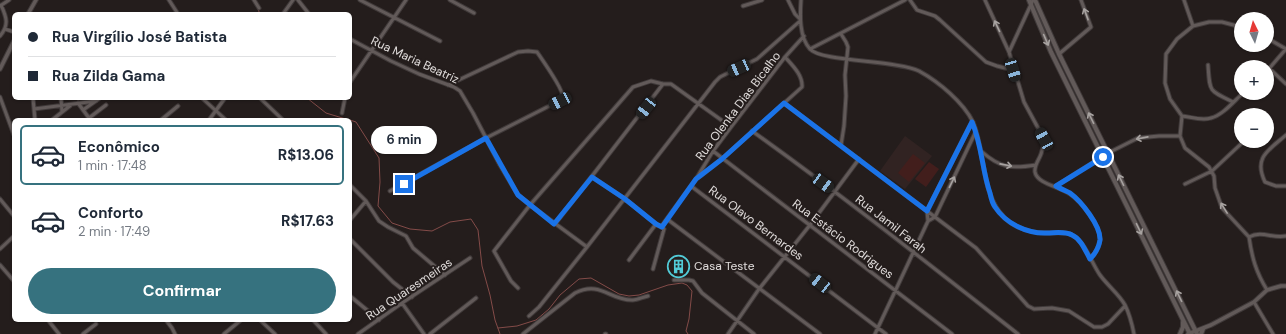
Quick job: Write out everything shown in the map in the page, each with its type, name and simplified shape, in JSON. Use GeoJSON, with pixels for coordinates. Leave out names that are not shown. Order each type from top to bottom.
{"type":"FeatureCollection","features":[{"type":"Feature","properties":{"kind":"main road"},"geometry":{"type":"LineString","coordinates":[[1032,1],[1196,333]]}},
{"type":"Feature","properties":{"kind":"main road"},"geometry":{"type":"LineString","coordinates":[[1032,1],[1051,52],[1189,334]]}},
{"type":"Feature","properties":{"kind":"main road"},"geometry":{"type":"LineString","coordinates":[[1051,52],[1055,55],[1059,54]]}},
{"type":"Feature","properties":{"kind":"main road"},"geometry":{"type":"LineString","coordinates":[[1180,334],[1183,328],[1183,320]]}},
{"type":"Feature","properties":{"kind":"main road"},"geometry":{"type":"LineString","coordinates":[[1201,334],[1203,329]]}},
{"type":"Feature","properties":{"kind":"street"},"geometry":{"type":"LineString","coordinates":[[0,36],[5,29],[7,22],[1,6],[9,0]]}},
{"type":"Feature","properties":{"kind":"street"},"geometry":{"type":"LineString","coordinates":[[29,12],[36,0]]}},
{"type":"Feature","properties":{"kind":"street"},"geometry":{"type":"LineString","coordinates":[[169,0],[177,12]]}},
{"type":"Feature","properties":{"kind":"street"},"geometry":{"type":"LineString","coordinates":[[254,0],[259,8]]}},
{"type":"Feature","properties":{"kind":"street"},"geometry":{"type":"LineString","coordinates":[[284,12],[293,0]]}},
{"type":"Feature","properties":{"kind":"street"},"geometry":{"type":"LineString","coordinates":[[298,0],[307,12]]}},
{"type":"Feature","properties":{"kind":"street"},"geometry":{"type":"LineString","coordinates":[[360,0],[440,41]]}},
{"type":"Feature","properties":{"kind":"street"},"geometry":{"type":"LineString","coordinates":[[352,79],[406,0]]}},
{"type":"Feature","properties":{"kind":"street"},"geometry":{"type":"LineString","coordinates":[[450,0],[474,13]]}},
{"type":"Feature","properties":{"kind":"street"},"geometry":{"type":"LineString","coordinates":[[743,6],[762,0]]}},
{"type":"Feature","properties":{"kind":"street"},"geometry":{"type":"LineString","coordinates":[[788,0],[795,14],[800,20]]}},
{"type":"Feature","properties":{"kind":"street"},"geometry":{"type":"LineString","coordinates":[[801,0],[800,20],[804,36],[810,50],[814,53],[899,66],[918,71],[952,95],[966,111],[976,131],[987,186],[994,206],[1004,218],[1033,233],[1071,234],[1082,244],[1100,276],[1120,298],[1125,306],[1132,321],[1134,334]]}},
{"type":"Feature","properties":{"kind":"street"},"geometry":{"type":"LineString","coordinates":[[810,50],[905,0]]}},
{"type":"Feature","properties":{"kind":"street"},"geometry":{"type":"LineString","coordinates":[[910,0],[917,10],[922,13],[935,16],[940,20],[986,62],[1013,70]]}},
{"type":"Feature","properties":{"kind":"street"},"geometry":{"type":"LineString","coordinates":[[985,0],[1009,52],[1013,70],[1024,102],[1044,139],[1044,146],[1036,165],[1035,172],[1040,181],[1056,186],[1070,193],[1080,202],[1097,228],[1100,239],[1094,255],[1090,259]]}},
{"type":"Feature","properties":{"kind":"street"},"geometry":{"type":"LineString","coordinates":[[1059,54],[1091,27],[1081,0]]}},
{"type":"Feature","properties":{"kind":"street"},"geometry":{"type":"LineString","coordinates":[[1184,0],[1193,26]]}},
{"type":"Feature","properties":{"kind":"street"},"geometry":{"type":"LineString","coordinates":[[1009,52],[1032,1]]}},
{"type":"Feature","properties":{"kind":"street"},"geometry":{"type":"LineString","coordinates":[[529,316],[539,307],[587,247],[720,77],[757,59],[800,20]]}},
{"type":"Feature","properties":{"kind":"street"},"geometry":{"type":"LineString","coordinates":[[1234,25],[1222,22],[1209,22],[1193,26],[1177,39],[1166,54],[1165,83],[1170,99],[1182,116],[1180,136],[1185,148],[1212,171],[1215,188],[1222,208],[1249,237],[1256,271],[1267,290]]}},
{"type":"Feature","properties":{"kind":"street"},"geometry":{"type":"LineString","coordinates":[[5,29],[12,31]]}},
{"type":"Feature","properties":{"kind":"street"},"geometry":{"type":"LineString","coordinates":[[841,34],[848,47],[845,75],[845,115],[841,145]]}},
{"type":"Feature","properties":{"kind":"street","name":"Rua Olenka Dias Bicalho"},"geometry":{"type":"LineString","coordinates":[[653,269],[663,228],[667,219],[696,179],[713,151],[785,57],[804,36]]}},
{"type":"Feature","properties":{"kind":"street","name":"Rua Maria Beatriz"},"geometry":{"type":"LineString","coordinates":[[352,40],[391,61],[454,87],[460,91],[518,195],[554,224],[587,247]]}},
{"type":"Feature","properties":{"kind":"street"},"geometry":{"type":"LineString","coordinates":[[1274,42],[1286,49],[1274,64]]}},
{"type":"Feature","properties":{"kind":"street"},"geometry":{"type":"LineString","coordinates":[[0,69],[12,49]]}},
{"type":"Feature","properties":{"kind":"street"},"geometry":{"type":"LineString","coordinates":[[390,191],[486,138],[560,101],[562,95],[561,90],[545,62],[537,52],[528,51],[518,52],[448,85]]}},
{"type":"Feature","properties":{"kind":"street"},"geometry":{"type":"LineString","coordinates":[[696,179],[722,159],[802,87],[802,83],[793,65],[785,57]]}},
{"type":"Feature","properties":{"kind":"street"},"geometry":{"type":"LineString","coordinates":[[1182,116],[1198,119],[1210,119],[1218,115],[1233,102],[1214,93],[1210,86],[1208,65]]}},
{"type":"Feature","properties":{"kind":"street"},"geometry":{"type":"LineString","coordinates":[[1274,74],[1286,84]]}},
{"type":"Feature","properties":{"kind":"street"},"geometry":{"type":"LineString","coordinates":[[518,288],[511,281],[494,252],[530,205],[633,88],[651,81],[671,84],[731,127]]}},
{"type":"Feature","properties":{"kind":"street"},"geometry":{"type":"LineString","coordinates":[[554,224],[663,84]]}},
{"type":"Feature","properties":{"kind":"street"},"geometry":{"type":"LineString","coordinates":[[0,97],[12,130]]}},
{"type":"Feature","properties":{"kind":"street"},"geometry":{"type":"LineString","coordinates":[[33,100],[35,118]]}},
{"type":"Feature","properties":{"kind":"street"},"geometry":{"type":"LineString","coordinates":[[61,100],[62,112]]}},
{"type":"Feature","properties":{"kind":"street"},"geometry":{"type":"LineString","coordinates":[[204,100],[224,118]]}},
{"type":"Feature","properties":{"kind":"street"},"geometry":{"type":"LineString","coordinates":[[210,118],[224,100]]}},
{"type":"Feature","properties":{"kind":"street"},"geometry":{"type":"LineString","coordinates":[[262,100],[281,118]]}},
{"type":"Feature","properties":{"kind":"street"},"geometry":{"type":"LineString","coordinates":[[342,113],[345,100]]}},
{"type":"Feature","properties":{"kind":"street"},"geometry":{"type":"LineString","coordinates":[[34,109],[96,101]]}},
{"type":"Feature","properties":{"kind":"street"},"geometry":{"type":"LineString","coordinates":[[84,110],[96,101]]}},
{"type":"Feature","properties":{"kind":"street"},"geometry":{"type":"LineString","coordinates":[[78,103],[84,110],[88,118]]}},
{"type":"Feature","properties":{"kind":"street"},"geometry":{"type":"LineString","coordinates":[[784,103],[976,248],[1028,306],[1034,309],[1052,308],[1069,311],[1094,327],[1102,327],[1108,324],[1125,306]]}},
{"type":"Feature","properties":{"kind":"street"},"geometry":{"type":"LineString","coordinates":[[54,118],[72,104]]}},
{"type":"Feature","properties":{"kind":"street"},"geometry":{"type":"LineString","coordinates":[[89,118],[106,105]]}},
{"type":"Feature","properties":{"kind":"street"},"geometry":{"type":"LineString","coordinates":[[163,118],[178,106]]}},
{"type":"Feature","properties":{"kind":"street"},"geometry":{"type":"LineString","coordinates":[[875,334],[928,221],[927,211],[972,122]]}},
{"type":"Feature","properties":{"kind":"street","name":"Rua Jamil Farah"},"geometry":{"type":"LineString","coordinates":[[752,131],[835,192],[1018,334]]}},
{"type":"Feature","properties":{"kind":"street"},"geometry":{"type":"LineString","coordinates":[[928,221],[935,217],[976,131]]}},
{"type":"Feature","properties":{"kind":"street"},"geometry":{"type":"LineString","coordinates":[[1056,186],[1108,153],[1138,138],[1148,136],[1180,136]]}},
{"type":"Feature","properties":{"kind":"street"},"geometry":{"type":"LineString","coordinates":[[1286,136],[1265,153],[1260,165],[1261,173],[1265,182],[1276,186],[1286,186]]}},
{"type":"Feature","properties":{"kind":"street"},"geometry":{"type":"LineString","coordinates":[[1185,184],[1212,171],[1237,148]]}},
{"type":"Feature","properties":{"kind":"street","name":"Rua Estácio Rodrigues"},"geometry":{"type":"LineString","coordinates":[[713,151],[952,334]]}},
{"type":"Feature","properties":{"kind":"street"},"geometry":{"type":"LineString","coordinates":[[981,151],[992,160],[1004,166],[1023,167],[1036,165]]}},
{"type":"Feature","properties":{"kind":"street"},"geometry":{"type":"LineString","coordinates":[[728,334],[759,289],[810,225],[859,159]]}},
{"type":"Feature","properties":{"kind":"street"},"geometry":{"type":"LineString","coordinates":[[592,177],[625,199],[663,228]]}},
{"type":"Feature","properties":{"kind":"street","name":"Rua Olavo Bernardes"},"geometry":{"type":"LineString","coordinates":[[691,186],[886,334]]}},
{"type":"Feature","properties":{"kind":"street"},"geometry":{"type":"LineString","coordinates":[[352,187],[366,201],[379,221],[406,236],[413,248],[445,275]]}},
{"type":"Feature","properties":{"kind":"street"},"geometry":{"type":"LineString","coordinates":[[0,199],[12,214]]}},
{"type":"Feature","properties":{"kind":"street"},"geometry":{"type":"LineString","coordinates":[[352,218],[366,201]]}},
{"type":"Feature","properties":{"kind":"street"},"geometry":{"type":"LineString","coordinates":[[667,219],[820,334]]}},
{"type":"Feature","properties":{"kind":"street"},"geometry":{"type":"LineString","coordinates":[[629,260],[656,224]]}},
{"type":"Feature","properties":{"kind":"street"},"geometry":{"type":"LineString","coordinates":[[1249,237],[1254,234],[1281,237],[1286,236]]}},
{"type":"Feature","properties":{"kind":"street"},"geometry":{"type":"LineString","coordinates":[[0,249],[12,238]]}},
{"type":"Feature","properties":{"kind":"street"},"geometry":{"type":"LineString","coordinates":[[352,241],[393,282],[412,297]]}},
{"type":"Feature","properties":{"kind":"street","name":"Rua Quaresmeiras"},"geometry":{"type":"LineString","coordinates":[[358,334],[470,258]]}},
{"type":"Feature","properties":{"kind":"street"},"geometry":{"type":"LineString","coordinates":[[0,266],[12,279]]}},
{"type":"Feature","properties":{"kind":"street"},"geometry":{"type":"LineString","coordinates":[[674,280],[689,280],[693,282],[702,293],[754,334]]}},
{"type":"Feature","properties":{"kind":"street"},"geometry":{"type":"LineString","coordinates":[[1189,334],[1196,333],[1254,302],[1267,290],[1286,286]]}},
{"type":"Feature","properties":{"kind":"street"},"geometry":{"type":"LineString","coordinates":[[523,334],[575,293],[582,290],[592,288],[598,289],[618,297],[632,300],[648,296]]}},
{"type":"Feature","properties":{"kind":"street"},"geometry":{"type":"LineString","coordinates":[[352,298],[379,320]]}},
{"type":"Feature","properties":{"kind":"street"},"geometry":{"type":"LineString","coordinates":[[430,334],[476,298]]}},
{"type":"Feature","properties":{"kind":"street"},"geometry":{"type":"LineString","coordinates":[[1254,302],[1273,334]]}},
{"type":"Feature","properties":{"kind":"street"},"geometry":{"type":"LineString","coordinates":[[402,303],[424,334]]}},
{"type":"Feature","properties":{"kind":"street"},"geometry":{"type":"LineString","coordinates":[[50,322],[59,334]]}},
{"type":"Feature","properties":{"kind":"street"},"geometry":{"type":"LineString","coordinates":[[168,322],[175,334]]}},
{"type":"Feature","properties":{"kind":"street"},"geometry":{"type":"LineString","coordinates":[[224,334],[238,322]]}},
{"type":"Feature","properties":{"kind":"street"},"geometry":{"type":"LineString","coordinates":[[262,322],[275,334]]}},
{"type":"Feature","properties":{"kind":"street"},"geometry":{"type":"LineString","coordinates":[[315,322],[326,334]]}},
{"type":"Feature","properties":{"kind":"street"},"geometry":{"type":"LineString","coordinates":[[83,334],[96,324]]}},
{"type":"Feature","properties":{"kind":"shaded area"},"geometry":{"type":"Polygon","coordinates":[[[905,136],[932,156],[905,189],[880,171],[905,136]]]}},
{"type":"Feature","properties":{"kind":"shaded area"},"geometry":{"type":"Polygon","coordinates":[[[913,154],[925,163],[909,182],[898,173],[913,154]]]}},
{"type":"Feature","properties":{"kind":"shaded area"},"geometry":{"type":"Polygon","coordinates":[[[929,162],[939,169],[926,187],[915,179],[929,162]]]}},
{"type":"Feature","properties":{"kind":"waterway"},"geometry":{"type":"LineString","coordinates":[[257,7],[259,12]]}},
{"type":"Feature","properties":{"kind":"waterway"},"geometry":{"type":"LineString","coordinates":[[310,100],[326,113],[342,118]]}},
{"type":"Feature","properties":{"kind":"waterway"},"geometry":{"type":"LineString","coordinates":[[352,121],[356,122],[379,158],[380,182],[378,206],[392,223],[410,229],[432,231],[450,222],[471,219],[478,230],[482,266],[495,320],[500,334]]}},
{"type":"Feature","properties":{"kind":"waterway"},"geometry":{"type":"LineString","coordinates":[[498,328],[517,326],[536,320],[549,309],[560,295],[579,279],[591,278],[619,294],[629,296],[639,295],[668,285],[682,283],[687,285],[692,291],[686,331],[688,334]]}},
{"type":"Feature","properties":{"kind":"place","name":"Casa Teste"},"geometry":{"type":"Point","coordinates":[678,266]}},
{"type":"Feature","properties":{"kind":"route"},"geometry":{"type":"LineString","coordinates":[[404,184],[486,138],[518,195],[554,224],[592,177],[625,199],[656,224],[662,227],[696,179],[722,159],[784,103],[927,211],[972,122],[981,151],[987,186],[994,206],[1004,218],[1033,233],[1071,234],[1082,244],[1090,259],[1097,249],[1100,239],[1097,228],[1080,202],[1070,193],[1056,186],[1103,157]]}}]}
